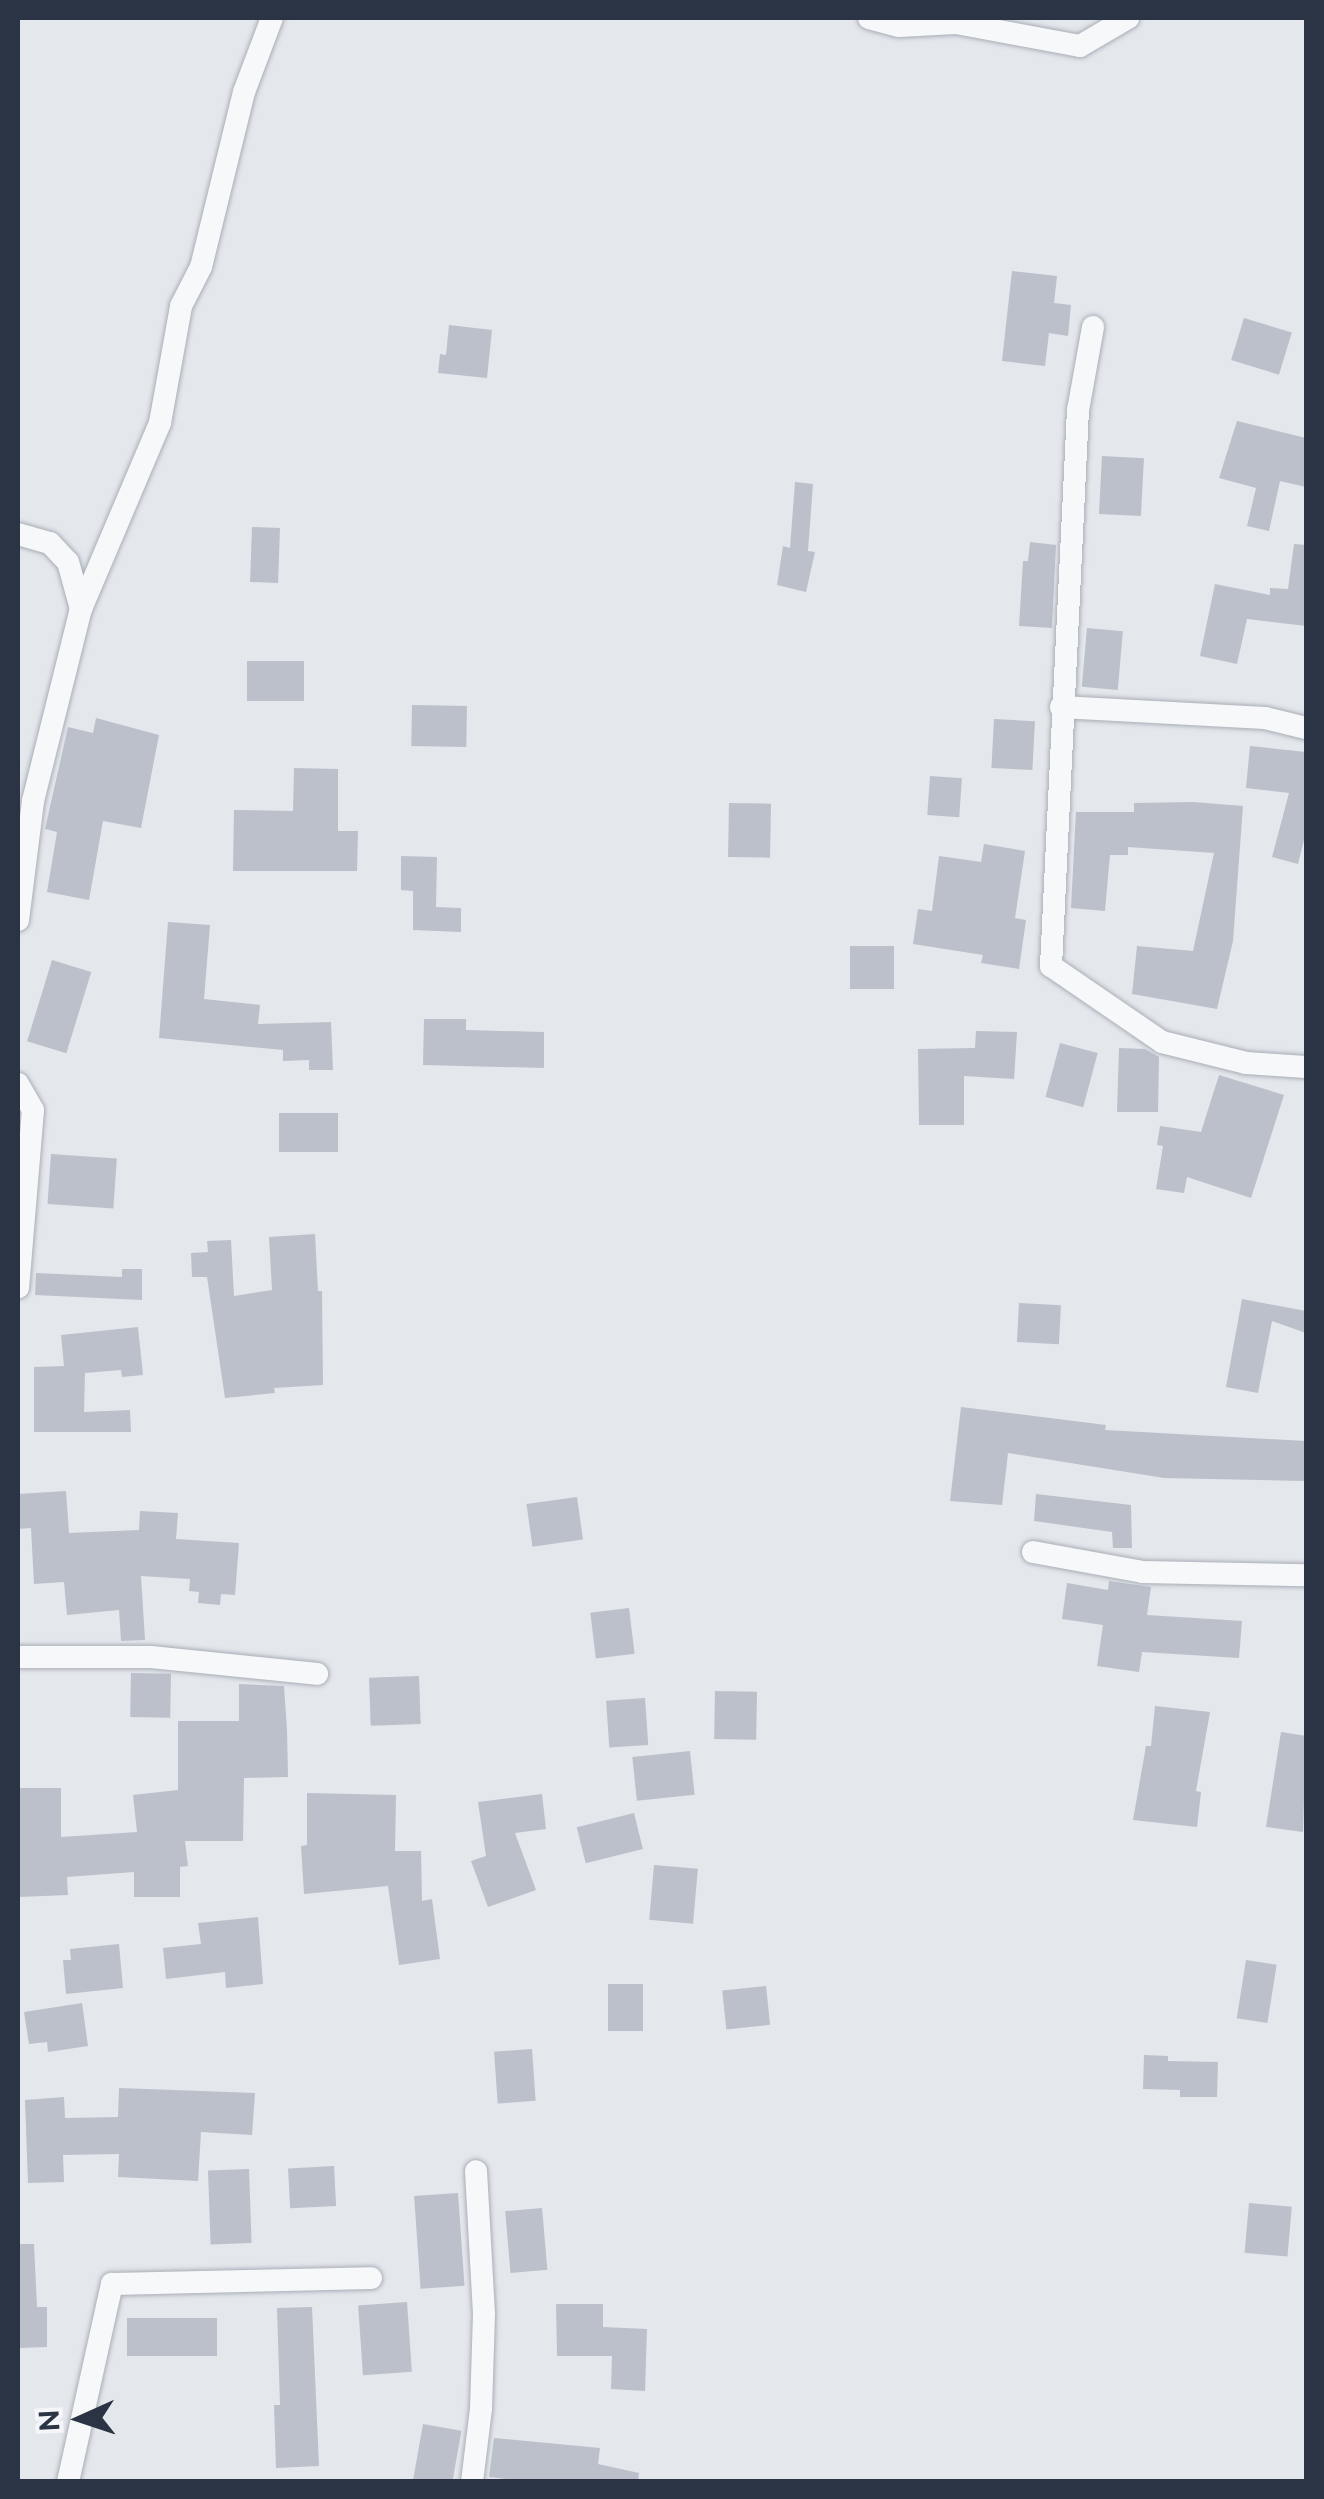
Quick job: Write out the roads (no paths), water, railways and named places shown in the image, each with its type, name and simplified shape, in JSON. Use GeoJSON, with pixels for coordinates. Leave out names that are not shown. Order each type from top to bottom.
{"type":"FeatureCollection","features":[{"type":"Feature","properties":{"kind":"street"},"geometry":{"type":"LineString","coordinates":[[18,920],[34,801],[81,609],[160,424],[180,306],[201,267],[244,92],[272,18]]}},
{"type":"Feature","properties":{"kind":"street"},"geometry":{"type":"LineString","coordinates":[[870,18],[899,26],[956,23],[1080,46],[1128,18]]}},
{"type":"Feature","properties":{"kind":"street"},"geometry":{"type":"LineString","coordinates":[[1094,327],[1078,410],[1061,706],[1052,966],[1162,1042],[1246,1063],[1306,1067]]}},
{"type":"Feature","properties":{"kind":"street"},"geometry":{"type":"LineString","coordinates":[[18,534],[50,543],[68,562],[81,609]]}},
{"type":"Feature","properties":{"kind":"street"},"geometry":{"type":"LineString","coordinates":[[1061,706],[1266,718],[1306,728]]}},
{"type":"Feature","properties":{"kind":"street"},"geometry":{"type":"LineString","coordinates":[[18,1084],[32,1110],[18,1288]]}},
{"type":"Feature","properties":{"kind":"street"},"geometry":{"type":"LineString","coordinates":[[1033,1552],[1143,1572],[1306,1574]]}},
{"type":"Feature","properties":{"kind":"street"},"geometry":{"type":"LineString","coordinates":[[18,1657],[152,1658],[317,1674]]}},
{"type":"Feature","properties":{"kind":"street"},"geometry":{"type":"LineString","coordinates":[[472,2482],[481,2409],[484,2314],[476,2171]]}},
{"type":"Feature","properties":{"kind":"street"},"geometry":{"type":"LineString","coordinates":[[68,2482],[112,2284],[371,2278]]}}]}
